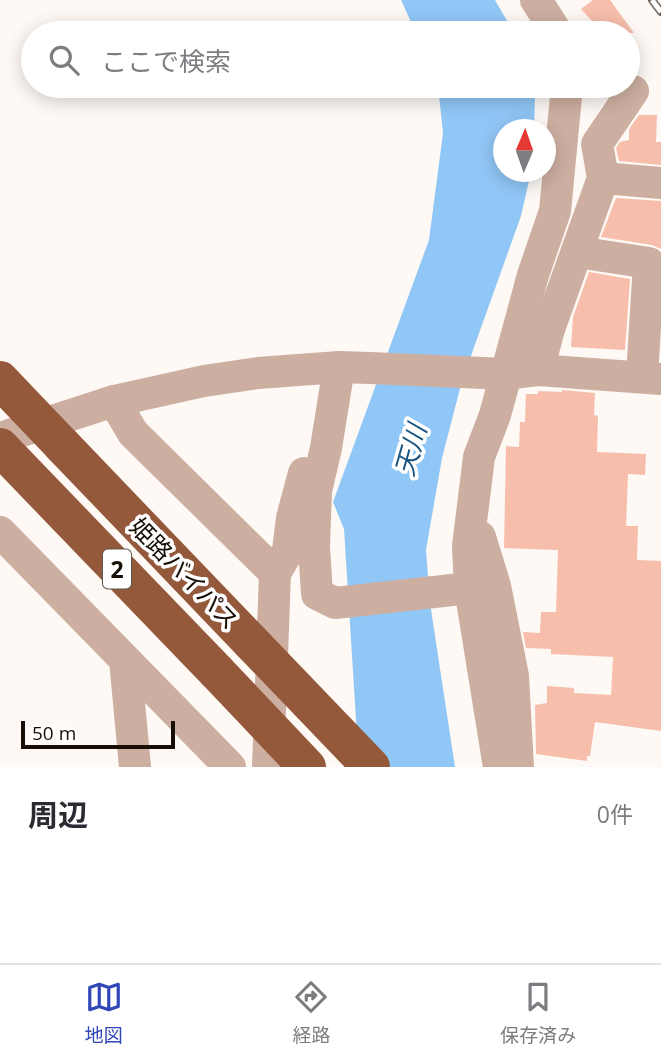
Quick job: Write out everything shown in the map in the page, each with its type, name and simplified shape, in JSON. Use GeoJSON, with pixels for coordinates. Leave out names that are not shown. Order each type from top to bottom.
{"type":"FeatureCollection","features":[{"type":"Feature","properties":{"kind":"highway","name":"姫路バイパス"},"geometry":{"type":"LineString","coordinates":[[0,380],[371,767]]}},
{"type":"Feature","properties":{"kind":"highway","name":"姫路バイパス"},"geometry":{"type":"LineString","coordinates":[[6,450],[307,767]]}},
{"type":"Feature","properties":{"kind":"street"},"geometry":{"type":"LineString","coordinates":[[536,0],[549,21]]}},
{"type":"Feature","properties":{"kind":"street"},"geometry":{"type":"LineString","coordinates":[[499,767],[455,589],[468,546],[479,457],[495,415],[495,373],[555,211],[565,98]]}},
{"type":"Feature","properties":{"kind":"street"},"geometry":{"type":"LineString","coordinates":[[538,370],[549,329],[603,178],[597,144],[628,98]]}},
{"type":"Feature","properties":{"kind":"street"},"geometry":{"type":"LineString","coordinates":[[603,178],[661,183]]}},
{"type":"Feature","properties":{"kind":"street"},"geometry":{"type":"LineString","coordinates":[[6,450],[114,401],[258,373],[339,367],[495,373],[538,370],[651,378],[649,262],[577,252]]}},
{"type":"Feature","properties":{"kind":"street"},"geometry":{"type":"LineString","coordinates":[[339,367],[316,491],[317,594],[335,603],[455,589]]}},
{"type":"Feature","properties":{"kind":"street"},"geometry":{"type":"LineString","coordinates":[[114,401],[133,433],[275,573]]}},
{"type":"Feature","properties":{"kind":"street"},"geometry":{"type":"LineString","coordinates":[[268,767],[275,573],[288,551],[292,517],[314,445],[329,426]]}},
{"type":"Feature","properties":{"kind":"street"},"geometry":{"type":"LineString","coordinates":[[473,494],[479,532],[495,586],[513,676],[518,767]]}},
{"type":"Feature","properties":{"kind":"street"},"geometry":{"type":"LineString","coordinates":[[0,532],[230,767]]}},
{"type":"Feature","properties":{"kind":"street"},"geometry":{"type":"LineString","coordinates":[[125,660],[135,767]]}},
{"type":"Feature","properties":{"kind":"water"},"geometry":{"type":"Polygon","coordinates":[[[401,0],[495,0],[507,21],[411,21],[401,0]]]}},
{"type":"Feature","properties":{"kind":"water","name":"天川"},"geometry":{"type":"Polygon","coordinates":[[[439,98],[535,98],[534,119],[493,119],[493,182],[529,182],[521,216],[462,381],[442,458],[426,550],[430,603],[455,767],[359,767],[344,529],[333,502],[429,240],[443,133],[439,98]]]}},
{"type":"Feature","properties":{"kind":"building"},"geometry":{"type":"Polygon","coordinates":[[[593,0],[610,0],[625,21],[592,21],[581,9],[593,0]]]}},
{"type":"Feature","properties":{"kind":"building"},"geometry":{"type":"Polygon","coordinates":[[[639,115],[657,115],[656,142],[661,142],[661,165],[619,161],[616,148],[620,142],[629,140],[629,129],[639,115]]]}},
{"type":"Feature","properties":{"kind":"building"},"geometry":{"type":"Polygon","coordinates":[[[616,198],[661,201],[661,249],[652,245],[601,237],[616,198]]]}},
{"type":"Feature","properties":{"kind":"building"},"geometry":{"type":"Polygon","coordinates":[[[589,272],[630,279],[625,350],[571,347],[573,317],[589,272]]]}},
{"type":"Feature","properties":{"kind":"building"},"geometry":{"type":"Polygon","coordinates":[[[562,390],[595,393],[594,415],[598,416],[597,452],[646,454],[645,475],[628,474],[626,526],[638,526],[637,560],[661,561],[661,731],[595,722],[587,761],[536,754],[535,705],[547,703],[547,686],[574,688],[574,693],[611,695],[613,657],[551,654],[551,649],[526,648],[523,632],[540,633],[541,612],[556,612],[558,550],[504,548],[506,446],[519,447],[520,422],[525,422],[526,394],[562,390]]]}},
{"type":"Feature","properties":{"kind":"railway"},"geometry":{"type":"LineString","coordinates":[[652,0],[661,12]]}}]}
